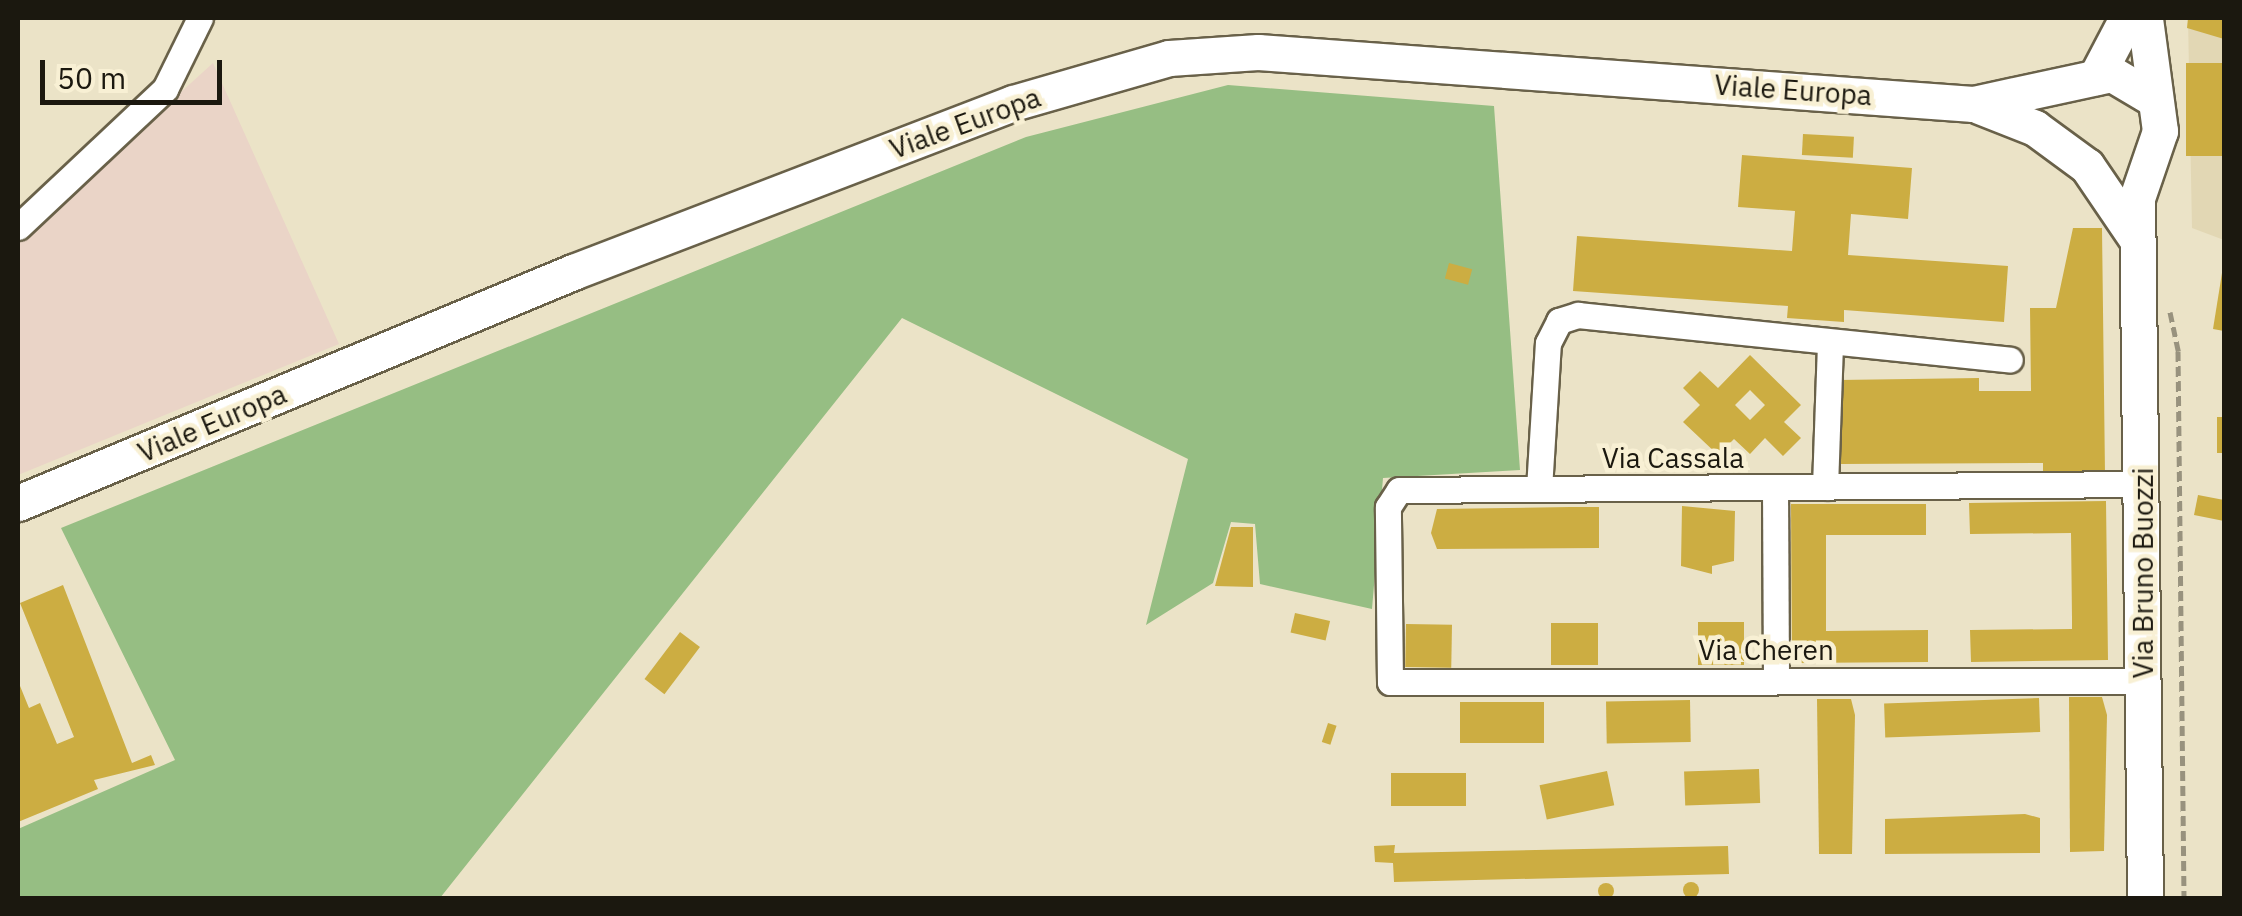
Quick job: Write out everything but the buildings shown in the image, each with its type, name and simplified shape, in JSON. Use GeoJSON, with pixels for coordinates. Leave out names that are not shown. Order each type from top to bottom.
{"type":"FeatureCollection","features":[{"type":"Feature","properties":{"kind":"main road"},"geometry":{"type":"LineString","coordinates":[[2127,18],[2089,81],[2064,112],[2080,161],[2140,248]]}},
{"type":"Feature","properties":{"kind":"main road"},"geometry":{"type":"LineString","coordinates":[[1973,104],[2080,161],[2131,168],[2154,147],[2154,99],[2145,18]]}},
{"type":"Feature","properties":{"kind":"main road","name":"Viale Europa"},"geometry":{"type":"LineString","coordinates":[[18,503],[573,272],[1013,103],[1169,58],[1258,52],[1973,104]]}},
{"type":"Feature","properties":{"kind":"main road"},"geometry":{"type":"LineString","coordinates":[[1973,104],[2089,81],[2128,78],[2154,99]]}},
{"type":"Feature","properties":{"kind":"main road","name":"Via Bruno Buozzi"},"geometry":{"type":"LineString","coordinates":[[2145,898],[2144,484],[2137,198],[2154,147]]}},
{"type":"Feature","properties":{"kind":"street"},"geometry":{"type":"LineString","coordinates":[[18,227],[164,89],[200,18]]}},
{"type":"Feature","properties":{"kind":"street"},"geometry":{"type":"LineString","coordinates":[[1540,489],[1548,343],[1558,321],[1578,315],[1830,347],[2010,360]]}},
{"type":"Feature","properties":{"kind":"street"},"geometry":{"type":"LineString","coordinates":[[1825,487],[1830,347]]}},
{"type":"Feature","properties":{"kind":"street","name":"Via Cassala"},"geometry":{"type":"LineString","coordinates":[[1390,682],[1388,507],[1398,490],[2144,484]]}},
{"type":"Feature","properties":{"kind":"street"},"geometry":{"type":"LineString","coordinates":[[1775,488],[1776,680]]}},
{"type":"Feature","properties":{"kind":"street","name":"Via Cheren"},"geometry":{"type":"LineString","coordinates":[[1390,682],[2142,681]]}},
{"type":"Feature","properties":{"kind":"path"},"geometry":{"type":"LineString","coordinates":[[2168,304],[2178,351],[2184,898]]}},
{"type":"Feature","properties":{"kind":"shaded area"},"geometry":{"type":"Polygon","coordinates":[[[2188,18],[2224,18],[2224,240],[2192,228],[2188,18]]]}},
{"type":"Feature","properties":{"kind":"shaded area"},"geometry":{"type":"Polygon","coordinates":[[[213,63],[339,344],[18,475],[18,240],[213,63]]]}},
{"type":"Feature","properties":{"kind":"green space"},"geometry":{"type":"Polygon","coordinates":[[[1228,85],[1494,106],[1520,470],[1383,478],[1372,609],[1260,584],[1255,524],[1231,522],[1213,583],[1146,625],[1188,459],[902,318],[440,898],[18,898],[18,829],[175,760],[61,528],[1026,137],[1228,85]]]}}]}
